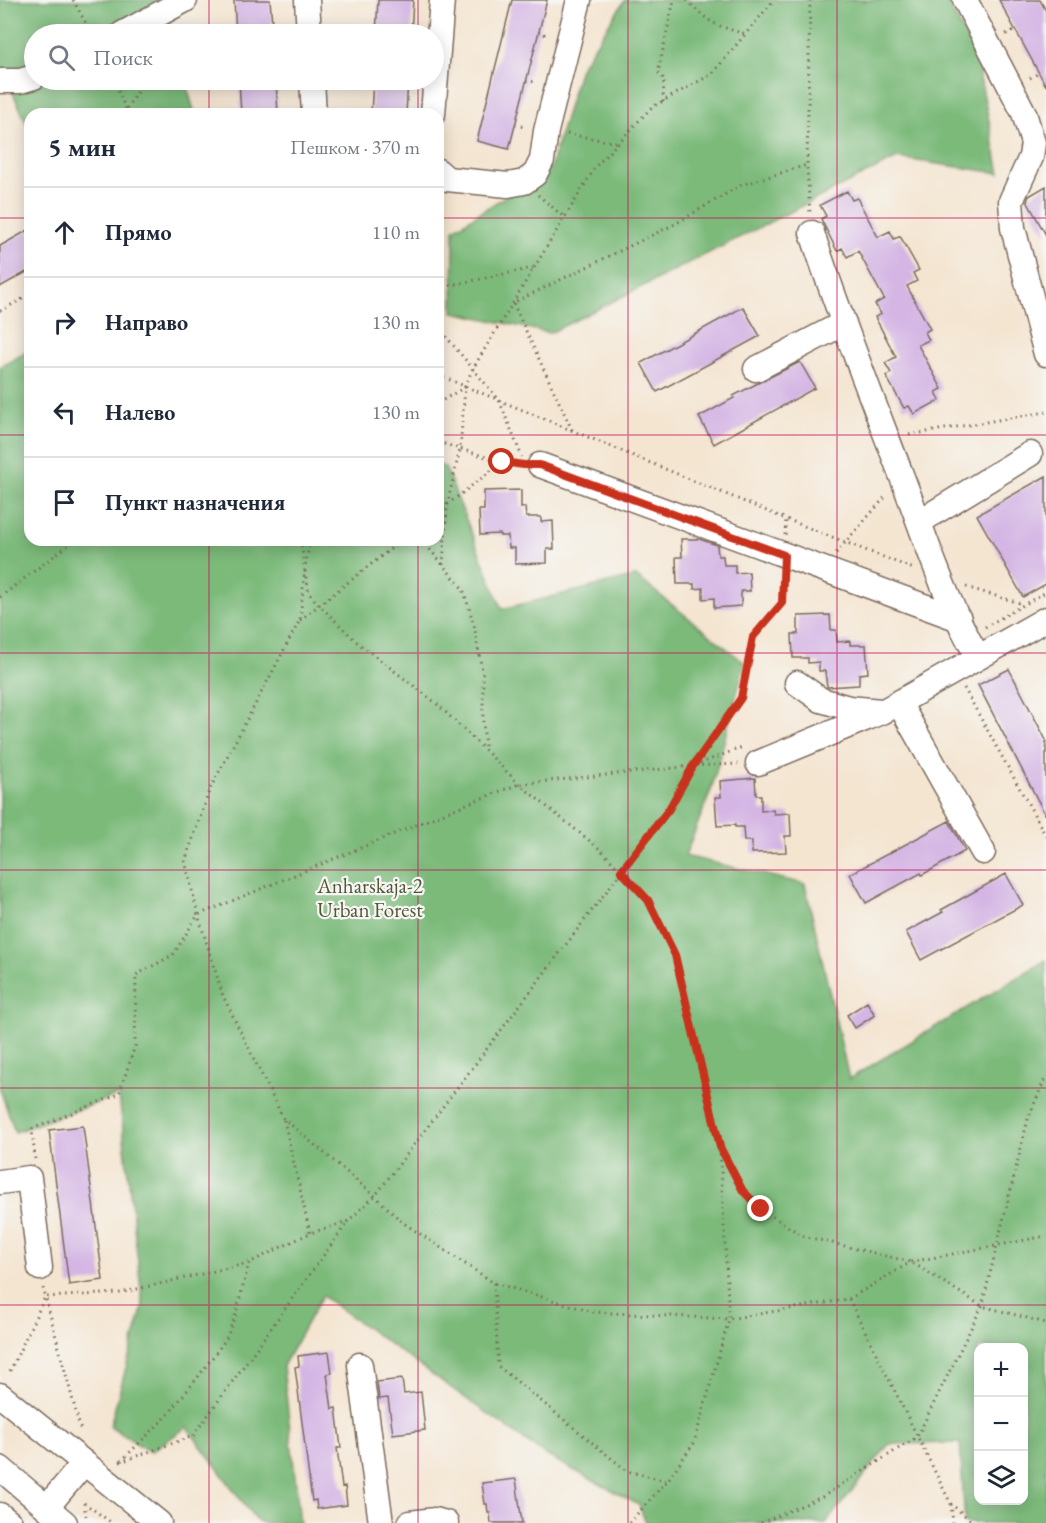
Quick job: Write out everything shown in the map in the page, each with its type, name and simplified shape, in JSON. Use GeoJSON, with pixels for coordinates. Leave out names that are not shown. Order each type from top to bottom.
{"type":"FeatureCollection","features":[{"type":"Feature","properties":{"kind":"street"},"geometry":{"type":"LineString","coordinates":[[141,24],[185,0]]}},
{"type":"Feature","properties":{"kind":"street"},"geometry":{"type":"LineString","coordinates":[[306,0],[308,24]]}},
{"type":"Feature","properties":{"kind":"street"},"geometry":{"type":"LineString","coordinates":[[440,24],[442,0]]}},
{"type":"Feature","properties":{"kind":"street"},"geometry":{"type":"LineString","coordinates":[[444,176],[447,179],[508,185],[524,182],[535,174],[542,160],[546,131],[579,0]]}},
{"type":"Feature","properties":{"kind":"street"},"geometry":{"type":"LineString","coordinates":[[965,0],[1024,113],[1033,143],[1031,157],[1011,201],[1013,228],[1046,354]]}},
{"type":"Feature","properties":{"kind":"street"},"geometry":{"type":"LineString","coordinates":[[0,81],[24,80]]}},
{"type":"Feature","properties":{"kind":"street"},"geometry":{"type":"LineString","coordinates":[[313,90],[314,108]]}},
{"type":"Feature","properties":{"kind":"street"},"geometry":{"type":"LineString","coordinates":[[433,108],[435,90]]}},
{"type":"Feature","properties":{"kind":"street"},"geometry":{"type":"LineString","coordinates":[[812,233],[843,323],[941,580],[966,637],[978,657]]}},
{"type":"Feature","properties":{"kind":"street"},"geometry":{"type":"LineString","coordinates":[[756,369],[843,323]]}},
{"type":"Feature","properties":{"kind":"street"},"geometry":{"type":"LineString","coordinates":[[919,522],[1030,454]]}},
{"type":"Feature","properties":{"kind":"street"},"geometry":{"type":"LineString","coordinates":[[540,465],[959,620]]}},
{"type":"Feature","properties":{"kind":"street"},"geometry":{"type":"LineString","coordinates":[[752,754],[891,707],[1046,618]]}},
{"type":"Feature","properties":{"kind":"street"},"geometry":{"type":"LineString","coordinates":[[797,683],[820,700],[849,708],[891,707]]}},
{"type":"Feature","properties":{"kind":"street"},"geometry":{"type":"LineString","coordinates":[[891,707],[983,852]]}},
{"type":"Feature","properties":{"kind":"street"},"geometry":{"type":"LineString","coordinates":[[0,1182],[29,1178],[40,1268]]}},
{"type":"Feature","properties":{"kind":"street"},"geometry":{"type":"LineString","coordinates":[[360,1365],[381,1523]]}},
{"type":"Feature","properties":{"kind":"street"},"geometry":{"type":"LineString","coordinates":[[0,1395],[159,1523]]}},
{"type":"Feature","properties":{"kind":"street"},"geometry":{"type":"LineString","coordinates":[[47,1507],[84,1463]]}},
{"type":"Feature","properties":{"kind":"street"},"geometry":{"type":"LineString","coordinates":[[0,1468],[65,1523]]}},
{"type":"Feature","properties":{"kind":"street"},"geometry":{"type":"LineString","coordinates":[[0,1515],[10,1523]]}},
{"type":"Feature","properties":{"kind":"street"},"geometry":{"type":"LineString","coordinates":[[410,1523],[435,1520],[446,1523]]}},
{"type":"Feature","properties":{"kind":"path"},"geometry":{"type":"LineString","coordinates":[[73,0],[86,24]]}},
{"type":"Feature","properties":{"kind":"path"},"geometry":{"type":"LineString","coordinates":[[663,102],[664,79],[658,72],[674,0]]}},
{"type":"Feature","properties":{"kind":"path"},"geometry":{"type":"LineString","coordinates":[[687,0],[702,17],[719,27],[746,34]]}},
{"type":"Feature","properties":{"kind":"path"},"geometry":{"type":"LineString","coordinates":[[443,566],[447,505],[460,449],[465,387],[472,370],[597,166],[652,107],[712,75],[774,0]]}},
{"type":"Feature","properties":{"kind":"path"},"geometry":{"type":"LineString","coordinates":[[810,0],[807,165],[812,233]]}},
{"type":"Feature","properties":{"kind":"path"},"geometry":{"type":"LineString","coordinates":[[117,90],[126,108]]}},
{"type":"Feature","properties":{"kind":"path"},"geometry":{"type":"LineString","coordinates":[[127,108],[139,90]]}},
{"type":"Feature","properties":{"kind":"path"},"geometry":{"type":"LineString","coordinates":[[546,131],[619,142]]}},
{"type":"Feature","properties":{"kind":"path"},"geometry":{"type":"LineString","coordinates":[[513,303],[675,224],[741,185],[807,165]]}},
{"type":"Feature","properties":{"kind":"path"},"geometry":{"type":"LineString","coordinates":[[524,182],[565,218]]}},
{"type":"Feature","properties":{"kind":"path"},"geometry":{"type":"LineString","coordinates":[[444,287],[534,268]]}},
{"type":"Feature","properties":{"kind":"path"},"geometry":{"type":"LineString","coordinates":[[0,311],[24,298]]}},
{"type":"Feature","properties":{"kind":"path"},"geometry":{"type":"LineString","coordinates":[[513,303],[573,431]]}},
{"type":"Feature","properties":{"kind":"path"},"geometry":{"type":"LineString","coordinates":[[444,335],[499,400],[524,465],[502,462],[444,444]]}},
{"type":"Feature","properties":{"kind":"path"},"geometry":{"type":"LineString","coordinates":[[444,378],[786,519],[941,580],[1024,605]]}},
{"type":"Feature","properties":{"kind":"path"},"geometry":{"type":"LineString","coordinates":[[444,399],[465,387]]}},
{"type":"Feature","properties":{"kind":"path"},"geometry":{"type":"LineString","coordinates":[[887,438],[1046,412]]}},
{"type":"Feature","properties":{"kind":"path"},"geometry":{"type":"LineString","coordinates":[[444,507],[502,462]]}},
{"type":"Feature","properties":{"kind":"path"},"geometry":{"type":"LineString","coordinates":[[822,568],[903,478]]}},
{"type":"Feature","properties":{"kind":"path"},"geometry":{"type":"LineString","coordinates":[[249,1263],[235,1317],[226,1339],[167,1416],[120,1462],[193,1436],[347,1222],[375,1196],[669,809],[693,766],[741,698],[753,637],[782,603],[786,519]]}},
{"type":"Feature","properties":{"kind":"path"},"geometry":{"type":"LineString","coordinates":[[0,597],[67,546]]}},
{"type":"Feature","properties":{"kind":"path"},"geometry":{"type":"LineString","coordinates":[[302,546],[309,593],[319,605],[358,643],[436,703],[519,784],[601,850],[648,900],[675,955],[720,1147],[729,1319],[694,1443],[667,1481],[630,1523]]}},
{"type":"Feature","properties":{"kind":"path"},"geometry":{"type":"LineString","coordinates":[[300,620],[304,567],[309,546]]}},
{"type":"Feature","properties":{"kind":"path"},"geometry":{"type":"LineString","coordinates":[[310,1233],[283,1118],[223,996],[198,915],[185,861],[210,789],[300,620],[394,546]]}},
{"type":"Feature","properties":{"kind":"path"},"geometry":{"type":"LineString","coordinates":[[427,546],[463,589],[474,626],[483,676],[485,750]]}},
{"type":"Feature","properties":{"kind":"path"},"geometry":{"type":"LineString","coordinates":[[954,671],[1046,836]]}},
{"type":"Feature","properties":{"kind":"path"},"geometry":{"type":"LineString","coordinates":[[693,766],[752,754]]}},
{"type":"Feature","properties":{"kind":"path"},"geometry":{"type":"LineString","coordinates":[[29,1178],[37,1176],[32,1129],[119,1094],[135,1046],[136,975],[173,955],[198,915],[519,784],[693,766],[752,754]]}},
{"type":"Feature","properties":{"kind":"path"},"geometry":{"type":"LineString","coordinates":[[761,1523],[822,1497],[917,1437],[982,1306],[1028,1119],[1046,1076]]}},
{"type":"Feature","properties":{"kind":"path"},"geometry":{"type":"LineString","coordinates":[[283,1118],[375,1196],[402,1222],[494,1283],[593,1312],[729,1319],[849,1299],[911,1262],[1046,1236]]}},
{"type":"Feature","properties":{"kind":"path"},"geometry":{"type":"LineString","coordinates":[[720,1147],[743,1191],[761,1209],[803,1236],[911,1262],[982,1306],[1046,1323]]}},
{"type":"Feature","properties":{"kind":"path"},"geometry":{"type":"LineString","coordinates":[[45,1297],[120,1293],[249,1263],[310,1233],[347,1222]]}},
{"type":"Feature","properties":{"kind":"path"},"geometry":{"type":"LineString","coordinates":[[40,1268],[45,1297],[81,1431]]}},
{"type":"Feature","properties":{"kind":"path"},"geometry":{"type":"LineString","coordinates":[[494,1283],[498,1366],[627,1471],[667,1481]]}},
{"type":"Feature","properties":{"kind":"path"},"geometry":{"type":"LineString","coordinates":[[10,1371],[45,1297]]}},
{"type":"Feature","properties":{"kind":"path"},"geometry":{"type":"LineString","coordinates":[[849,1299],[951,1504],[954,1523]]}},
{"type":"Feature","properties":{"kind":"path"},"geometry":{"type":"LineString","coordinates":[[87,1523],[84,1503],[112,1523]]}},
{"type":"Feature","properties":{"kind":"path"},"geometry":{"type":"LineString","coordinates":[[951,1504],[974,1523]]}},
{"type":"Feature","properties":{"kind":"green space"},"geometry":{"type":"Polygon","coordinates":[[[0,0],[163,0],[170,24],[24,24],[24,90],[188,90],[193,108],[24,108],[24,118],[4,73],[0,71],[0,0]]]}},
{"type":"Feature","properties":{"kind":"green space"},"geometry":{"type":"Polygon","coordinates":[[[625,0],[946,0],[975,54],[1000,173],[897,158],[550,333],[453,312],[454,229],[550,168],[580,68],[625,0]]]}},
{"type":"Feature","properties":{"kind":"green space","name":"Anharskaja-2 Urban Forest"},"geometry":{"type":"Polygon","coordinates":[[[24,353],[24,546],[444,546],[444,467],[502,609],[636,576],[745,663],[711,790],[685,856],[805,884],[849,1079],[1046,960],[1046,1523],[965,1523],[960,1443],[889,1444],[826,1523],[646,1523],[639,1505],[544,1454],[322,1296],[283,1366],[300,1523],[262,1523],[255,1519],[187,1427],[150,1452],[110,1426],[143,1306],[119,1095],[15,1132],[0,1089],[0,367],[24,353]]]}},
{"type":"Feature","properties":{"kind":"building"},"geometry":{"type":"Polygon","coordinates":[[[234,0],[270,0],[272,24],[235,24],[234,0]]]}},
{"type":"Feature","properties":{"kind":"building"},"geometry":{"type":"Polygon","coordinates":[[[378,0],[413,0],[412,24],[377,24],[378,0]]]}},
{"type":"Feature","properties":{"kind":"building"},"geometry":{"type":"Polygon","coordinates":[[[512,0],[547,0],[509,149],[477,141],[512,0]]]}},
{"type":"Feature","properties":{"kind":"building"},"geometry":{"type":"Polygon","coordinates":[[[999,0],[1040,0],[1046,11],[1046,86],[999,0]]]}},
{"type":"Feature","properties":{"kind":"building"},"geometry":{"type":"Polygon","coordinates":[[[240,90],[277,90],[278,108],[241,108],[240,90]]]}},
{"type":"Feature","properties":{"kind":"building"},"geometry":{"type":"Polygon","coordinates":[[[372,90],[407,90],[406,108],[371,108],[372,90]]]}},
{"type":"Feature","properties":{"kind":"building"},"geometry":{"type":"Polygon","coordinates":[[[1046,186],[1046,235],[1027,201],[1029,196],[1046,186]]]}},
{"type":"Feature","properties":{"kind":"building"},"geometry":{"type":"Polygon","coordinates":[[[847,191],[852,200],[857,198],[878,237],[890,231],[894,239],[900,236],[919,270],[913,273],[917,281],[907,286],[930,329],[925,332],[929,340],[918,345],[942,389],[936,392],[940,400],[914,414],[909,406],[904,408],[886,376],[891,373],[885,363],[896,357],[875,317],[881,314],[875,304],[884,299],[858,251],[847,257],[842,248],[837,251],[821,219],[826,216],[820,205],[847,191]]]}},
{"type":"Feature","properties":{"kind":"building"},"geometry":{"type":"Polygon","coordinates":[[[24,232],[24,273],[0,287],[0,246],[24,232]]]}},
{"type":"Feature","properties":{"kind":"building"},"geometry":{"type":"Polygon","coordinates":[[[743,307],[760,336],[657,392],[641,363],[743,307]]]}},
{"type":"Feature","properties":{"kind":"building"},"geometry":{"type":"Polygon","coordinates":[[[800,362],[815,388],[714,444],[699,417],[734,398],[733,396],[800,362]]]}},
{"type":"Feature","properties":{"kind":"building"},"geometry":{"type":"Polygon","coordinates":[[[1046,476],[1046,584],[1023,597],[977,515],[1046,476]]]}},
{"type":"Feature","properties":{"kind":"building"},"geometry":{"type":"Polygon","coordinates":[[[521,490],[521,508],[525,507],[526,517],[541,517],[541,522],[553,521],[554,549],[547,549],[547,563],[515,564],[515,548],[509,548],[508,536],[480,535],[479,510],[484,510],[484,491],[521,490]]]}},
{"type":"Feature","properties":{"kind":"building"},"geometry":{"type":"Polygon","coordinates":[[[681,539],[699,539],[717,545],[718,556],[723,556],[724,565],[735,565],[735,573],[749,572],[750,591],[741,591],[741,606],[714,608],[714,598],[703,599],[703,588],[694,589],[694,584],[677,584],[676,557],[682,557],[681,539]]]}},
{"type":"Feature","properties":{"kind":"building"},"geometry":{"type":"Polygon","coordinates":[[[830,615],[831,630],[836,630],[837,642],[850,641],[850,645],[866,645],[868,673],[859,674],[859,685],[827,687],[825,671],[819,671],[819,662],[808,663],[808,658],[793,658],[792,634],[798,634],[798,616],[830,615]]]}},
{"type":"Feature","properties":{"kind":"building"},"geometry":{"type":"Polygon","coordinates":[[[1009,669],[1046,740],[1046,816],[978,685],[1009,669]]]}},
{"type":"Feature","properties":{"kind":"building"},"geometry":{"type":"Polygon","coordinates":[[[755,778],[756,795],[761,795],[761,811],[773,810],[774,814],[790,813],[791,836],[785,836],[786,852],[752,853],[752,841],[744,841],[743,827],[717,826],[715,797],[721,797],[720,781],[755,778]]]}},
{"type":"Feature","properties":{"kind":"building"},"geometry":{"type":"Polygon","coordinates":[[[949,821],[965,851],[866,903],[850,874],[949,821]]]}},
{"type":"Feature","properties":{"kind":"building"},"geometry":{"type":"Polygon","coordinates":[[[1006,874],[1023,905],[921,960],[906,932],[1006,874]]]}},
{"type":"Feature","properties":{"kind":"building"},"geometry":{"type":"Polygon","coordinates":[[[867,1002],[875,1015],[855,1028],[847,1015],[867,1002]]]}},
{"type":"Feature","properties":{"kind":"building"},"geometry":{"type":"Polygon","coordinates":[[[83,1126],[103,1280],[69,1285],[49,1130],[83,1126]]]}},
{"type":"Feature","properties":{"kind":"building"},"geometry":{"type":"Polygon","coordinates":[[[329,1352],[332,1373],[327,1374],[332,1409],[336,1408],[341,1448],[337,1448],[342,1487],[345,1486],[347,1505],[317,1509],[316,1500],[312,1501],[295,1367],[299,1366],[298,1356],[329,1352]]]}},
{"type":"Feature","properties":{"kind":"building"},"geometry":{"type":"Polygon","coordinates":[[[402,1379],[404,1394],[421,1392],[425,1430],[393,1434],[388,1398],[379,1399],[377,1382],[402,1379]]]}},
{"type":"Feature","properties":{"kind":"building"},"geometry":{"type":"Polygon","coordinates":[[[516,1479],[522,1523],[491,1523],[482,1483],[516,1479]]]}},
{"type":"Feature","properties":{"kind":"route"},"geometry":{"type":"LineString","coordinates":[[502,462],[540,465],[784,555],[782,603],[753,637],[741,698],[693,766],[669,809],[621,871],[648,900],[675,955],[720,1147],[743,1191],[761,1209]]}}]}
